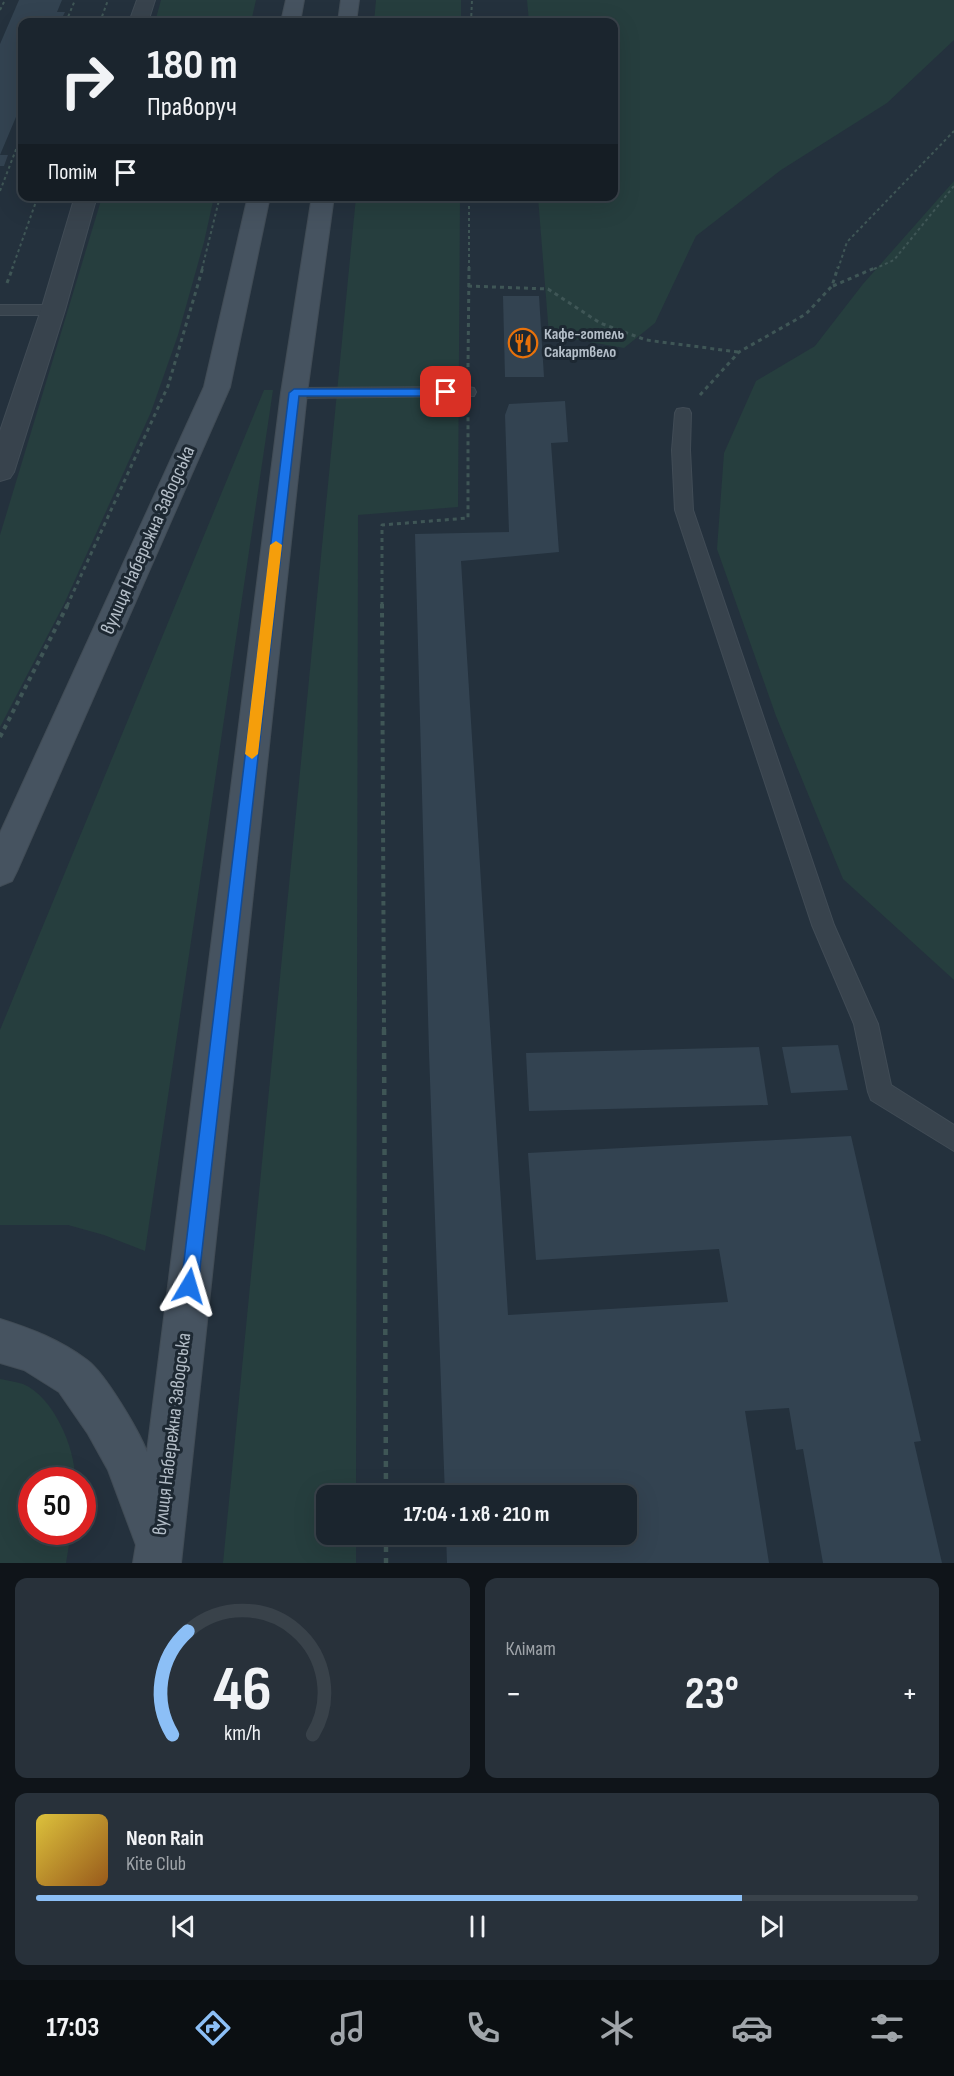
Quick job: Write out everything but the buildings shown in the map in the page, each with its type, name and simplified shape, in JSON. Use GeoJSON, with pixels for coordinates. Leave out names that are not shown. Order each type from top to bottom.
{"type":"FeatureCollection","features":[{"type":"Feature","properties":{"kind":"main road"},"geometry":{"type":"LineString","coordinates":[[292,18],[295,0]]}},
{"type":"Feature","properties":{"kind":"main road"},"geometry":{"type":"LineString","coordinates":[[348,18],[350,0]]}},
{"type":"Feature","properties":{"kind":"main road","name":"вулиця Набережна Заводська"},"geometry":{"type":"LineString","coordinates":[[0,871],[217,387],[258,201]]}},
{"type":"Feature","properties":{"kind":"main road","name":"вулиця Набережна Заводська"},"geometry":{"type":"LineString","coordinates":[[158,1554],[294,393],[321,201]]}},
{"type":"Feature","properties":{"kind":"main road"},"geometry":{"type":"LineString","coordinates":[[0,1341],[35,1352],[74,1377],[104,1418],[126,1458],[158,1554]]}},
{"type":"Feature","properties":{"kind":"street"},"geometry":{"type":"LineString","coordinates":[[140,18],[146,0]]}},
{"type":"Feature","properties":{"kind":"street"},"geometry":{"type":"LineString","coordinates":[[0,472],[53,310],[85,201]]}},
{"type":"Feature","properties":{"kind":"lane"},"geometry":{"type":"LineString","coordinates":[[0,310],[53,310]]}},
{"type":"Feature","properties":{"kind":"lane"},"geometry":{"type":"LineString","coordinates":[[294,393],[468,392]]}},
{"type":"Feature","properties":{"kind":"lane"},"geometry":{"type":"LineString","coordinates":[[683,413],[681,450],[684,510],[823,925],[866,1024],[880,1092],[954,1139]]}},
{"type":"Feature","properties":{"kind":"path"},"geometry":{"type":"LineString","coordinates":[[0,10],[5,0]]}},
{"type":"Feature","properties":{"kind":"path"},"geometry":{"type":"LineString","coordinates":[[68,18],[75,0]]}},
{"type":"Feature","properties":{"kind":"path"},"geometry":{"type":"LineString","coordinates":[[101,18],[108,0]]}},
{"type":"Feature","properties":{"kind":"path"},"geometry":{"type":"LineString","coordinates":[[471,18],[472,0]]}},
{"type":"Feature","properties":{"kind":"path"},"geometry":{"type":"LineString","coordinates":[[699,396],[739,352],[806,314],[832,286],[847,242],[954,131]]}},
{"type":"Feature","properties":{"kind":"path"},"geometry":{"type":"LineString","coordinates":[[0,191],[18,144]]}},
{"type":"Feature","properties":{"kind":"path"},"geometry":{"type":"LineString","coordinates":[[832,286],[894,260],[954,186]]}},
{"type":"Feature","properties":{"kind":"path"},"geometry":{"type":"LineString","coordinates":[[4,292],[36,201]]}},
{"type":"Feature","properties":{"kind":"path"},"geometry":{"type":"LineString","coordinates":[[0,737],[86,569],[168,386],[209,246],[219,201]]}},
{"type":"Feature","properties":{"kind":"path"},"geometry":{"type":"LineString","coordinates":[[386,1485],[382,525],[468,518],[469,201]]}},
{"type":"Feature","properties":{"kind":"path"},"geometry":{"type":"LineString","coordinates":[[468,286],[548,289],[600,323],[646,340],[739,352]]}},
{"type":"Feature","properties":{"kind":"path"},"geometry":{"type":"LineString","coordinates":[[386,1545],[386,1563]]}},
{"type":"Feature","properties":{"kind":"green space"},"geometry":{"type":"Polygon","coordinates":[[[161,0],[256,0],[252,18],[156,18],[161,0]]]}},
{"type":"Feature","properties":{"kind":"green space"},"geometry":{"type":"Polygon","coordinates":[[[376,0],[461,0],[461,18],[374,18],[376,0]]]}},
{"type":"Feature","properties":{"kind":"green space"},"geometry":{"type":"Polygon","coordinates":[[[527,0],[954,0],[954,40],[887,103],[781,170],[696,236],[655,323],[624,348],[549,335],[538,201],[618,201],[618,18],[529,18],[527,0]]]}},
{"type":"Feature","properties":{"kind":"green space"},"geometry":{"type":"Polygon","coordinates":[[[954,181],[954,980],[843,879],[776,716],[717,549],[724,453],[756,381],[815,346],[863,284],[954,181]]]}},
{"type":"Feature","properties":{"kind":"green space"},"geometry":{"type":"Polygon","coordinates":[[[101,201],[213,201],[178,335],[151,412],[64,604],[0,727],[0,535],[101,201]]]}},
{"type":"Feature","properties":{"kind":"green space"},"geometry":{"type":"Polygon","coordinates":[[[356,201],[460,201],[458,507],[358,515],[356,1485],[316,1485],[316,1545],[356,1545],[356,1563],[223,1563],[356,201]]]}},
{"type":"Feature","properties":{"kind":"green space"},"geometry":{"type":"Polygon","coordinates":[[[264,390],[273,390],[145,1251],[104,1235],[68,1225],[0,1225],[0,1030],[264,390]]]}},
{"type":"Feature","properties":{"kind":"green space"},"geometry":{"type":"Polygon","coordinates":[[[0,1379],[23,1384],[44,1400],[61,1426],[72,1454],[74,1467],[18,1467],[18,1545],[69,1545],[66,1563],[0,1563],[0,1379]]]}},
{"type":"Feature","properties":{"kind":"slow traffic"},"geometry":{"type":"LineString","coordinates":[[252,754],[276,545]]}},
{"type":"Feature","properties":{"kind":"place","name":"Кафе-готель Сакартвело"},"geometry":{"type":"Point","coordinates":[523,343]}},
{"type":"Feature","properties":{"kind":"route"},"geometry":{"type":"LineString","coordinates":[[189,1286],[294,393],[446,392]]}}]}
